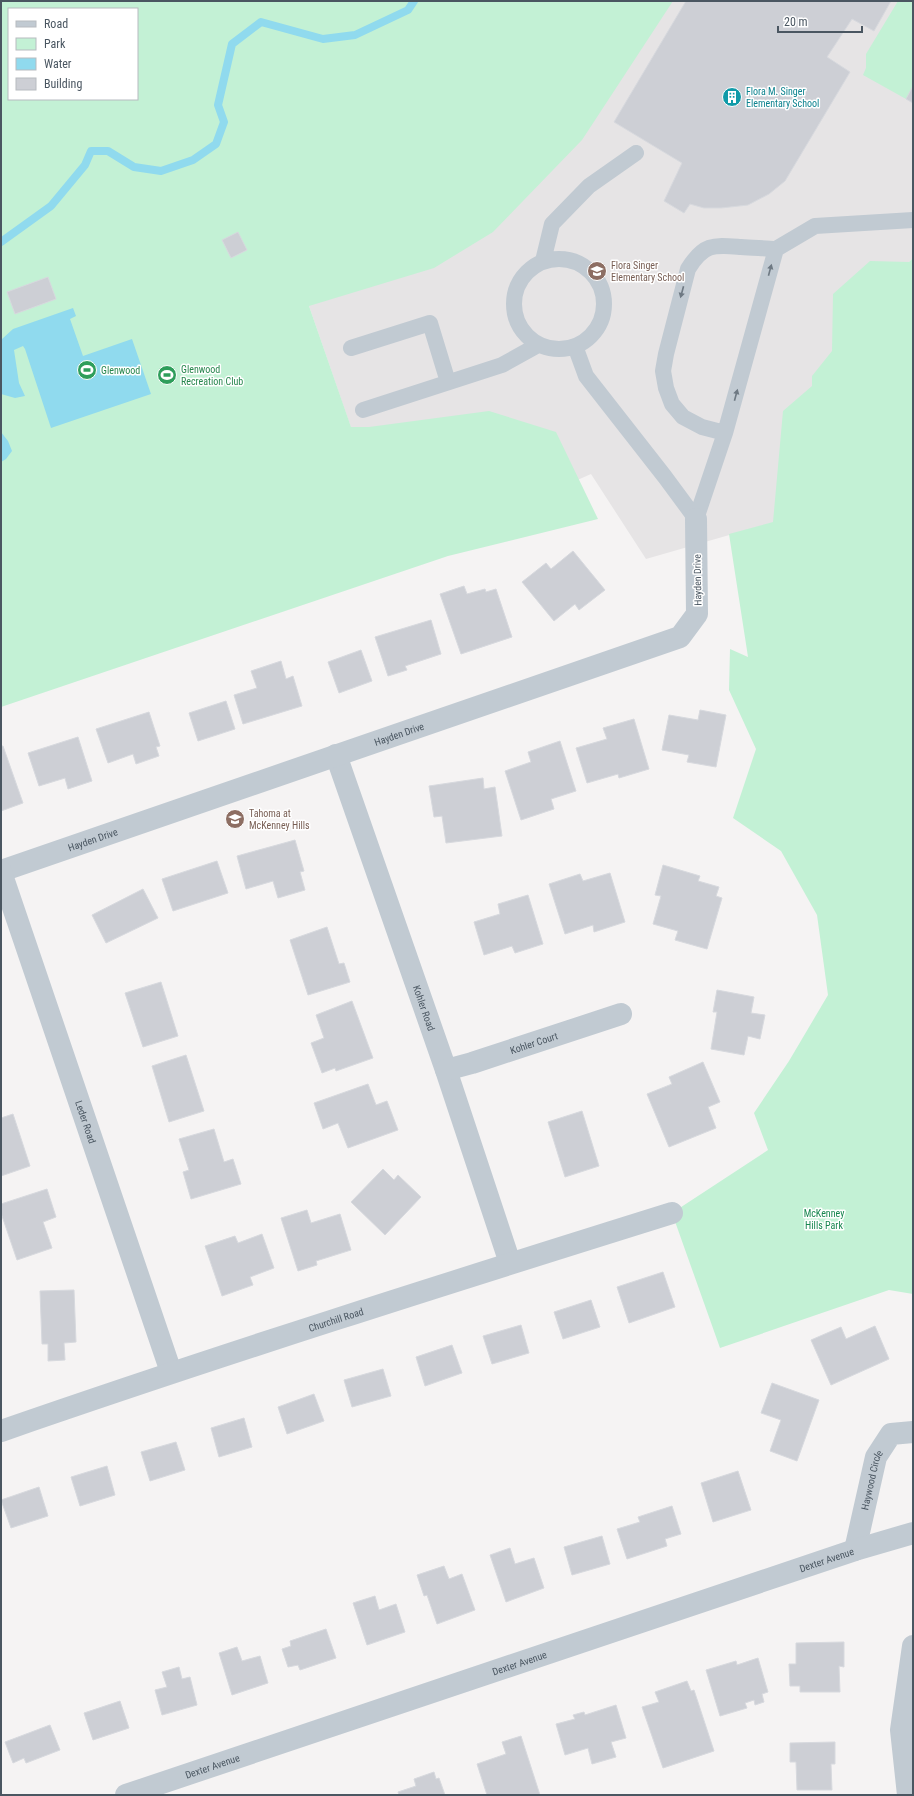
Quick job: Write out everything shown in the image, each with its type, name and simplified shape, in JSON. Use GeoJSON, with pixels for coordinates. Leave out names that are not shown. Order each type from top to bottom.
{"type":"FeatureCollection","features":[{"type":"Feature","properties":{"kind":"street","name":"Hayden Drive"},"geometry":{"type":"LineString","coordinates":[[1,871],[298,770],[336,755],[680,637],[697,614],[696,519]]}},
{"type":"Feature","properties":{"kind":"street","name":"Kohler Road"},"geometry":{"type":"LineString","coordinates":[[336,755],[446,1070],[510,1263]]}},
{"type":"Feature","properties":{"kind":"street","name":"Leder Road"},"geometry":{"type":"LineString","coordinates":[[1,871],[171,1372]]}},
{"type":"Feature","properties":{"kind":"street","name":"Kohler Court"},"geometry":{"type":"LineString","coordinates":[[446,1070],[621,1014]]}},
{"type":"Feature","properties":{"kind":"street","name":"Churchill Road"},"geometry":{"type":"LineString","coordinates":[[1,1430],[171,1372],[510,1263],[672,1213]]}},
{"type":"Feature","properties":{"kind":"street","name":"Haywood Circle"},"geometry":{"type":"LineString","coordinates":[[855,1550],[876,1457],[891,1434],[913,1432]]}},
{"type":"Feature","properties":{"kind":"street","name":"Dexter Avenue"},"geometry":{"type":"LineString","coordinates":[[126,1795],[855,1550],[913,1533]]}},
{"type":"Feature","properties":{"kind":"street"},"geometry":{"type":"LineString","coordinates":[[908,1795],[901,1730],[913,1646]]}},
{"type":"Feature","properties":{"kind":"lane"},"geometry":{"type":"LineString","coordinates":[[543,261],[552,224],[589,186],[636,153]]}},
{"type":"Feature","properties":{"kind":"lane"},"geometry":{"type":"LineString","coordinates":[[725,433],[702,427],[683,417],[670,399],[666,388],[663,371],[688,269],[694,259],[704,250],[727,244],[776,249],[815,226],[913,220]]}},
{"type":"Feature","properties":{"kind":"lane"},"geometry":{"type":"LineString","coordinates":[[696,519],[725,433],[776,249]]}},
{"type":"Feature","properties":{"kind":"lane"},"geometry":{"type":"LineString","coordinates":[[559,258],[574,262],[588,269],[598,281],[603,296],[604,311],[598,326],[589,338],[575,346],[564,349],[553,349],[538,345],[529,338],[519,326],[514,312],[514,296],[519,281],[529,269],[543,261],[559,258]]}},
{"type":"Feature","properties":{"kind":"lane"},"geometry":{"type":"LineString","coordinates":[[351,348],[430,323],[448,382]]}},
{"type":"Feature","properties":{"kind":"lane"},"geometry":{"type":"LineString","coordinates":[[363,410],[502,365],[538,345]]}},
{"type":"Feature","properties":{"kind":"lane"},"geometry":{"type":"LineString","coordinates":[[575,346],[586,376],[696,519]]}},
{"type":"Feature","properties":{"kind":"shaded area","name":"Flora Singer Elementary School"},"geometry":{"type":"Polygon","coordinates":[[[169,1],[913,1],[913,258],[889,283],[813,509],[792,517],[646,559],[591,474],[415,552],[357,445],[309,306],[169,1]]]}},
{"type":"Feature","properties":{"kind":"green space"},"geometry":{"type":"Polygon","coordinates":[[[1,1],[673,1],[582,140],[493,232],[434,268],[309,306],[351,427],[369,427],[489,411],[556,432],[598,519],[448,556],[1,707],[1,1]]]}},
{"type":"Feature","properties":{"kind":"green space"},"geometry":{"type":"Polygon","coordinates":[[[898,1],[913,1],[913,86],[906,99],[863,75],[866,68],[866,54],[898,1]]]}},
{"type":"Feature","properties":{"kind":"green space","name":"McKenney Hills Park"},"geometry":{"type":"Polygon","coordinates":[[[913,258],[913,1294],[889,1290],[720,1348],[672,1213],[768,1150],[754,1113],[789,1061],[828,995],[817,915],[781,851],[733,818],[756,749],[729,690],[730,649],[748,657],[729,534],[773,522],[783,411],[812,386],[812,376],[832,351],[833,294],[870,261],[909,262],[913,258]]]}},
{"type":"Feature","properties":{"kind":"water","name":"Glenwood"},"geometry":{"type":"Polygon","coordinates":[[[73,308],[76,316],[70,319],[83,356],[132,339],[151,394],[51,428],[23,346],[14,350],[19,383],[25,396],[15,398],[1,394],[1,340],[13,329],[73,308]]]}},
{"type":"Feature","properties":{"kind":"water"},"geometry":{"type":"Polygon","coordinates":[[[1,432],[8,441],[12,451],[6,459],[1,462],[1,432]]]}},
{"type":"Feature","properties":{"kind":"building","name":"Flora M. Singer Elementary School"},"geometry":{"type":"Polygon","coordinates":[[[686,1],[891,1],[874,31],[852,19],[827,57],[850,72],[785,181],[769,194],[748,205],[704,208],[690,204],[684,213],[664,201],[682,163],[614,122],[686,1]]]}},
{"type":"Feature","properties":{"kind":"building"},"geometry":{"type":"Polygon","coordinates":[[[913,86],[913,103],[906,99],[913,86]]]}},
{"type":"Feature","properties":{"kind":"building"},"geometry":{"type":"Polygon","coordinates":[[[238,232],[247,250],[231,258],[222,240],[238,232]]]}},
{"type":"Feature","properties":{"kind":"building"},"geometry":{"type":"Polygon","coordinates":[[[48,277],[56,299],[15,314],[7,292],[48,277]]]}},
{"type":"Feature","properties":{"kind":"building"},"geometry":{"type":"Polygon","coordinates":[[[573,551],[605,590],[579,610],[575,604],[554,621],[522,582],[546,563],[551,569],[573,551]]]}},
{"type":"Feature","properties":{"kind":"building"},"geometry":{"type":"Polygon","coordinates":[[[464,586],[467,594],[485,589],[486,592],[496,589],[512,637],[461,654],[440,594],[464,586]]]}},
{"type":"Feature","properties":{"kind":"building"},"geometry":{"type":"Polygon","coordinates":[[[431,620],[441,654],[405,666],[407,670],[388,676],[375,637],[431,620]]]}},
{"type":"Feature","properties":{"kind":"building"},"geometry":{"type":"Polygon","coordinates":[[[361,650],[372,681],[339,693],[328,662],[361,650]]]}},
{"type":"Feature","properties":{"kind":"building"},"geometry":{"type":"Polygon","coordinates":[[[281,661],[286,679],[293,676],[302,706],[243,724],[234,695],[257,688],[251,671],[281,661]]]}},
{"type":"Feature","properties":{"kind":"building"},"geometry":{"type":"Polygon","coordinates":[[[226,701],[235,729],[198,741],[189,713],[226,701]]]}},
{"type":"Feature","properties":{"kind":"building"},"geometry":{"type":"Polygon","coordinates":[[[700,710],[726,715],[716,767],[687,762],[689,755],[662,750],[669,715],[698,720],[700,710]]]}},
{"type":"Feature","properties":{"kind":"building"},"geometry":{"type":"Polygon","coordinates":[[[149,712],[160,746],[156,747],[159,756],[136,764],[133,754],[108,763],[96,729],[149,712]]]}},
{"type":"Feature","properties":{"kind":"building"},"geometry":{"type":"Polygon","coordinates":[[[634,719],[649,769],[619,778],[618,774],[587,783],[576,748],[607,739],[603,728],[634,719]]]}},
{"type":"Feature","properties":{"kind":"building"},"geometry":{"type":"Polygon","coordinates":[[[78,737],[92,781],[68,789],[65,778],[39,786],[28,753],[78,737]]]}},
{"type":"Feature","properties":{"kind":"building"},"geometry":{"type":"Polygon","coordinates":[[[560,741],[576,791],[551,799],[554,809],[521,820],[505,771],[531,762],[528,752],[560,741]]]}},
{"type":"Feature","properties":{"kind":"building"},"geometry":{"type":"Polygon","coordinates":[[[1,746],[3,746],[23,803],[1,811],[1,746]]]}},
{"type":"Feature","properties":{"kind":"building"},"geometry":{"type":"Polygon","coordinates":[[[483,778],[484,789],[495,787],[502,836],[446,843],[442,816],[434,817],[429,786],[483,778]]]}},
{"type":"Feature","properties":{"kind":"building"},"geometry":{"type":"Polygon","coordinates":[[[295,840],[304,871],[300,872],[305,890],[278,898],[273,881],[246,889],[237,856],[295,840]]]}},
{"type":"Feature","properties":{"kind":"building"},"geometry":{"type":"Polygon","coordinates":[[[217,861],[228,893],[173,911],[162,879],[217,861]]]}},
{"type":"Feature","properties":{"kind":"building"},"geometry":{"type":"Polygon","coordinates":[[[663,865],[700,876],[698,881],[719,887],[716,896],[722,898],[707,949],[675,940],[678,931],[653,924],[661,896],[655,895],[663,865]]]}},
{"type":"Feature","properties":{"kind":"building"},"geometry":{"type":"Polygon","coordinates":[[[610,873],[625,922],[594,932],[593,925],[565,934],[549,884],[580,874],[583,881],[610,873]]]}},
{"type":"Feature","properties":{"kind":"building"},"geometry":{"type":"Polygon","coordinates":[[[143,889],[158,918],[106,943],[92,915],[143,889]]]}},
{"type":"Feature","properties":{"kind":"building"},"geometry":{"type":"Polygon","coordinates":[[[528,895],[543,944],[515,953],[512,946],[484,955],[474,922],[500,914],[498,904],[528,895]]]}},
{"type":"Feature","properties":{"kind":"building"},"geometry":{"type":"Polygon","coordinates":[[[327,927],[339,964],[344,963],[350,982],[308,995],[290,940],[327,927]]]}},
{"type":"Feature","properties":{"kind":"building"},"geometry":{"type":"Polygon","coordinates":[[[161,982],[178,1036],[143,1047],[125,993],[161,982]]]}},
{"type":"Feature","properties":{"kind":"building"},"geometry":{"type":"Polygon","coordinates":[[[717,990],[754,997],[751,1013],[765,1015],[760,1039],[748,1036],[744,1055],[711,1049],[717,1012],[713,1012],[717,990]]]}},
{"type":"Feature","properties":{"kind":"building"},"geometry":{"type":"Polygon","coordinates":[[[352,1001],[373,1058],[336,1071],[335,1068],[322,1073],[311,1043],[324,1038],[316,1015],[352,1001]]]}},
{"type":"Feature","properties":{"kind":"building"},"geometry":{"type":"Polygon","coordinates":[[[186,1055],[204,1111],[169,1122],[152,1066],[186,1055]]]}},
{"type":"Feature","properties":{"kind":"building"},"geometry":{"type":"Polygon","coordinates":[[[703,1062],[720,1102],[708,1107],[716,1128],[669,1147],[647,1094],[672,1084],[669,1077],[703,1062]]]}},
{"type":"Feature","properties":{"kind":"building"},"geometry":{"type":"Polygon","coordinates":[[[368,1084],[376,1105],[387,1101],[398,1130],[348,1148],[338,1123],[323,1129],[314,1103],[368,1084]]]}},
{"type":"Feature","properties":{"kind":"building"},"geometry":{"type":"Polygon","coordinates":[[[582,1111],[599,1166],[565,1177],[548,1122],[582,1111]]]}},
{"type":"Feature","properties":{"kind":"building"},"geometry":{"type":"Polygon","coordinates":[[[13,1114],[30,1166],[1,1176],[1,1118],[13,1114]]]}},
{"type":"Feature","properties":{"kind":"building"},"geometry":{"type":"Polygon","coordinates":[[[214,1129],[224,1162],[233,1159],[241,1184],[191,1199],[183,1172],[189,1170],[179,1139],[214,1129]]]}},
{"type":"Feature","properties":{"kind":"building"},"geometry":{"type":"Polygon","coordinates":[[[383,1169],[394,1180],[398,1175],[421,1197],[385,1235],[351,1202],[383,1169]]]}},
{"type":"Feature","properties":{"kind":"building"},"geometry":{"type":"Polygon","coordinates":[[[47,1189],[56,1217],[43,1222],[52,1248],[17,1260],[1,1213],[1,1204],[47,1189]]]}},
{"type":"Feature","properties":{"kind":"building"},"geometry":{"type":"Polygon","coordinates":[[[307,1210],[311,1223],[340,1214],[351,1250],[316,1261],[317,1265],[298,1271],[281,1218],[307,1210]]]}},
{"type":"Feature","properties":{"kind":"building"},"geometry":{"type":"Polygon","coordinates":[[[262,1234],[274,1268],[250,1277],[253,1285],[222,1296],[205,1246],[235,1236],[238,1243],[262,1234]]]}},
{"type":"Feature","properties":{"kind":"building"},"geometry":{"type":"Polygon","coordinates":[[[663,1272],[675,1307],[629,1323],[617,1287],[663,1272]]]}},
{"type":"Feature","properties":{"kind":"building"},"geometry":{"type":"Polygon","coordinates":[[[74,1290],[76,1342],[64,1343],[65,1360],[48,1361],[48,1344],[42,1344],[40,1291],[74,1290]]]}},
{"type":"Feature","properties":{"kind":"building"},"geometry":{"type":"Polygon","coordinates":[[[591,1300],[600,1327],[563,1339],[554,1312],[591,1300]]]}},
{"type":"Feature","properties":{"kind":"building"},"geometry":{"type":"Polygon","coordinates":[[[521,1325],[529,1353],[492,1364],[483,1336],[521,1325]]]}},
{"type":"Feature","properties":{"kind":"building"},"geometry":{"type":"Polygon","coordinates":[[[875,1326],[889,1359],[831,1385],[811,1340],[841,1327],[846,1339],[875,1326]]]}},
{"type":"Feature","properties":{"kind":"building"},"geometry":{"type":"Polygon","coordinates":[[[452,1345],[462,1373],[425,1386],[416,1357],[452,1345]]]}},
{"type":"Feature","properties":{"kind":"building"},"geometry":{"type":"Polygon","coordinates":[[[383,1369],[391,1396],[352,1407],[344,1380],[383,1369]]]}},
{"type":"Feature","properties":{"kind":"building"},"geometry":{"type":"Polygon","coordinates":[[[772,1383],[819,1400],[797,1461],[770,1451],[781,1420],[761,1413],[772,1383]]]}},
{"type":"Feature","properties":{"kind":"building"},"geometry":{"type":"Polygon","coordinates":[[[314,1394],[324,1421],[287,1434],[278,1407],[314,1394]]]}},
{"type":"Feature","properties":{"kind":"building"},"geometry":{"type":"Polygon","coordinates":[[[244,1418],[252,1447],[219,1457],[211,1428],[244,1418]]]}},
{"type":"Feature","properties":{"kind":"building"},"geometry":{"type":"Polygon","coordinates":[[[176,1442],[185,1470],[150,1481],[141,1452],[176,1442]]]}},
{"type":"Feature","properties":{"kind":"building"},"geometry":{"type":"Polygon","coordinates":[[[107,1466],[115,1495],[80,1506],[71,1477],[107,1466]]]}},
{"type":"Feature","properties":{"kind":"building"},"geometry":{"type":"Polygon","coordinates":[[[738,1471],[751,1510],[713,1522],[701,1483],[738,1471]]]}},
{"type":"Feature","properties":{"kind":"building"},"geometry":{"type":"Polygon","coordinates":[[[39,1487],[48,1516],[11,1528],[1,1500],[39,1487]]]}},
{"type":"Feature","properties":{"kind":"building"},"geometry":{"type":"Polygon","coordinates":[[[672,1506],[681,1534],[665,1539],[667,1546],[627,1559],[617,1529],[640,1522],[638,1517],[672,1506]]]}},
{"type":"Feature","properties":{"kind":"building"},"geometry":{"type":"Polygon","coordinates":[[[602,1536],[610,1564],[572,1575],[564,1547],[602,1536]]]}},
{"type":"Feature","properties":{"kind":"building"},"geometry":{"type":"Polygon","coordinates":[[[510,1548],[515,1564],[534,1558],[544,1588],[506,1602],[490,1555],[510,1548]]]}},
{"type":"Feature","properties":{"kind":"building"},"geometry":{"type":"Polygon","coordinates":[[[444,1566],[449,1579],[462,1574],[475,1610],[437,1624],[427,1595],[424,1596],[417,1575],[444,1566]]]}},
{"type":"Feature","properties":{"kind":"building"},"geometry":{"type":"Polygon","coordinates":[[[375,1596],[379,1610],[396,1604],[405,1632],[367,1645],[353,1603],[375,1596]]]}},
{"type":"Feature","properties":{"kind":"building"},"geometry":{"type":"Polygon","coordinates":[[[326,1629],[336,1658],[300,1670],[298,1665],[288,1667],[282,1649],[291,1646],[290,1641],[326,1629]]]}},
{"type":"Feature","properties":{"kind":"building"},"geometry":{"type":"Polygon","coordinates":[[[844,1642],[844,1667],[839,1666],[840,1692],[800,1692],[800,1686],[790,1686],[789,1664],[796,1664],[796,1643],[844,1642]]]}},
{"type":"Feature","properties":{"kind":"building"},"geometry":{"type":"Polygon","coordinates":[[[237,1647],[242,1661],[260,1656],[268,1683],[232,1695],[219,1653],[237,1647]]]}},
{"type":"Feature","properties":{"kind":"building"},"geometry":{"type":"Polygon","coordinates":[[[758,1658],[768,1692],[762,1694],[764,1702],[755,1705],[754,1700],[745,1703],[747,1708],[720,1716],[706,1670],[736,1661],[737,1665],[758,1658]]]}},
{"type":"Feature","properties":{"kind":"building"},"geometry":{"type":"Polygon","coordinates":[[[179,1667],[182,1679],[190,1677],[197,1705],[162,1715],[155,1690],[167,1687],[162,1672],[179,1667]]]}},
{"type":"Feature","properties":{"kind":"building"},"geometry":{"type":"Polygon","coordinates":[[[687,1681],[691,1691],[694,1690],[714,1751],[663,1768],[642,1707],[659,1702],[655,1692],[687,1681]]]}},
{"type":"Feature","properties":{"kind":"building"},"geometry":{"type":"Polygon","coordinates":[[[120,1701],[129,1728],[93,1740],[84,1713],[120,1701]]]}},
{"type":"Feature","properties":{"kind":"building"},"geometry":{"type":"Polygon","coordinates":[[[616,1705],[626,1738],[611,1742],[616,1757],[592,1764],[588,1748],[565,1755],[556,1724],[575,1719],[573,1715],[584,1712],[585,1715],[616,1705]]]}},
{"type":"Feature","properties":{"kind":"building"},"geometry":{"type":"Polygon","coordinates":[[[50,1725],[60,1750],[26,1763],[24,1758],[13,1763],[5,1742],[50,1725]]]}},
{"type":"Feature","properties":{"kind":"building"},"geometry":{"type":"Polygon","coordinates":[[[521,1736],[540,1795],[487,1795],[477,1764],[506,1754],[502,1742],[521,1736]]]}},
{"type":"Feature","properties":{"kind":"building"},"geometry":{"type":"Polygon","coordinates":[[[835,1742],[835,1764],[831,1764],[832,1790],[797,1790],[796,1762],[790,1762],[790,1743],[835,1742]]]}},
{"type":"Feature","properties":{"kind":"building"},"geometry":{"type":"Polygon","coordinates":[[[434,1772],[436,1779],[439,1778],[445,1795],[399,1795],[398,1792],[416,1786],[414,1779],[434,1772]]]}},
{"type":"Feature","properties":{"kind":"waterway"},"geometry":{"type":"LineString","coordinates":[[1,242],[51,206],[85,165],[91,151],[108,151],[134,167],[161,171],[193,160],[216,144],[224,122],[218,105],[232,44],[261,22],[323,39],[355,35],[408,10],[414,1]]}},
{"type":"Feature","properties":{"kind":"place","name":"Flora M. Singer Elementary School"},"geometry":{"type":"Point","coordinates":[732,97]}},
{"type":"Feature","properties":{"kind":"place","name":"Flora Singer Elementary School"},"geometry":{"type":"Point","coordinates":[597,271]}},
{"type":"Feature","properties":{"kind":"place","name":"Glenwood"},"geometry":{"type":"Point","coordinates":[87,370]}},
{"type":"Feature","properties":{"kind":"place","name":"Glenwood Recreation Club"},"geometry":{"type":"Point","coordinates":[167,375]}},
{"type":"Feature","properties":{"kind":"place","name":"Tahoma at McKenney Hills"},"geometry":{"type":"Point","coordinates":[235,819]}}]}
